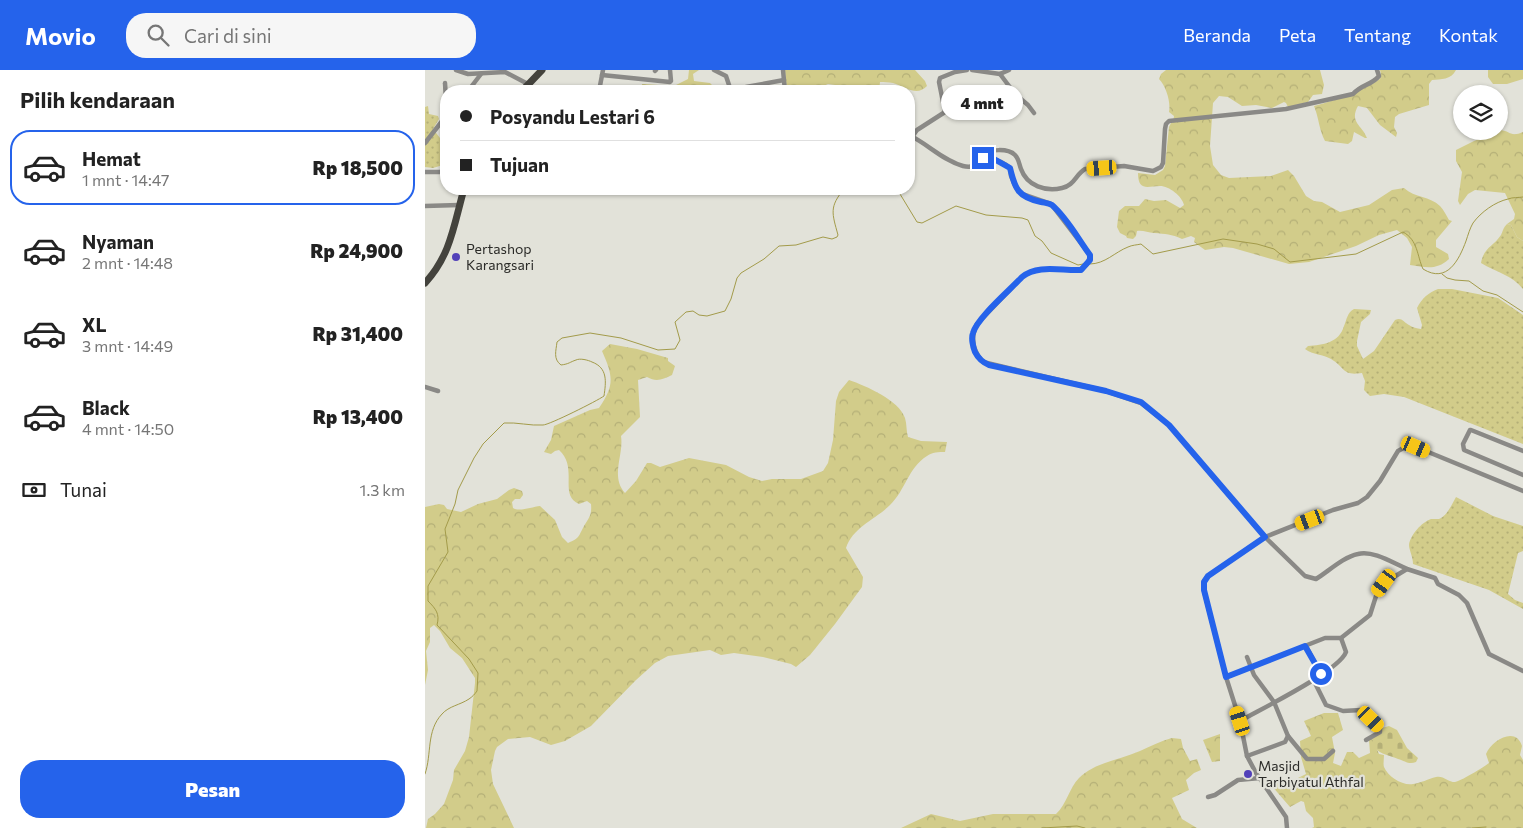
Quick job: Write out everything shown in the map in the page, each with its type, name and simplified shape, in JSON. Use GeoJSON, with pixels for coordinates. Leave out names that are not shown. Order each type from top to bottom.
{"type":"FeatureCollection","features":[{"type":"Feature","properties":{"kind":"main road"},"geometry":{"type":"LineString","coordinates":[[528,84],[542,70]]}},
{"type":"Feature","properties":{"kind":"main road"},"geometry":{"type":"LineString","coordinates":[[425,283],[433,274],[449,245],[462,195]]}},
{"type":"Feature","properties":{"kind":"street"},"geometry":{"type":"LineString","coordinates":[[456,70],[468,74],[505,72],[528,84]]}},
{"type":"Feature","properties":{"kind":"street"},"geometry":{"type":"LineString","coordinates":[[513,70],[514,76]]}},
{"type":"Feature","properties":{"kind":"street"},"geometry":{"type":"LineString","coordinates":[[602,73],[670,82],[670,70]]}},
{"type":"Feature","properties":{"kind":"street"},"geometry":{"type":"LineString","coordinates":[[715,70],[726,76],[729,85]]}},
{"type":"Feature","properties":{"kind":"street"},"geometry":{"type":"LineString","coordinates":[[783,70],[784,85]]}},
{"type":"Feature","properties":{"kind":"street"},"geometry":{"type":"LineString","coordinates":[[915,132],[945,112],[939,82],[941,78],[955,72],[967,70]]}},
{"type":"Feature","properties":{"kind":"street"},"geometry":{"type":"LineString","coordinates":[[971,70],[1000,74],[1009,70]]}},
{"type":"Feature","properties":{"kind":"street"},"geometry":{"type":"LineString","coordinates":[[983,160],[983,155],[991,150],[1010,152],[1015,155],[1028,180],[1039,188],[1056,189],[1068,186],[1085,169],[1124,166],[1153,170],[1161,167],[1163,163],[1165,129],[1169,121],[1267,112],[1353,94],[1359,88],[1377,80],[1379,76],[1377,70]]}},
{"type":"Feature","properties":{"kind":"street"},"geometry":{"type":"LineString","coordinates":[[472,85],[481,74]]}},
{"type":"Feature","properties":{"kind":"street"},"geometry":{"type":"LineString","coordinates":[[1000,74],[1015,94],[1034,113]]}},
{"type":"Feature","properties":{"kind":"street"},"geometry":{"type":"LineString","coordinates":[[757,85],[784,80]]}},
{"type":"Feature","properties":{"kind":"street"},"geometry":{"type":"LineString","coordinates":[[425,143],[440,124]]}},
{"type":"Feature","properties":{"kind":"street"},"geometry":{"type":"LineString","coordinates":[[915,139],[947,160],[964,166],[978,164],[983,160],[994,159],[1005,164],[1010,168],[1013,181],[1022,194],[1051,204],[1090,255],[1085,268],[1075,270],[1038,269],[1028,272],[1022,277],[977,324],[972,337],[974,350],[983,362],[989,365],[1106,391],[1141,402],[1169,425],[1265,537],[1305,576],[1316,579],[1350,557],[1361,553],[1369,554],[1435,578],[1439,584],[1464,599],[1489,654],[1523,671]]}},
{"type":"Feature","properties":{"kind":"street"},"geometry":{"type":"LineString","coordinates":[[425,172],[440,172]]}},
{"type":"Feature","properties":{"kind":"street"},"geometry":{"type":"LineString","coordinates":[[425,206],[459,205]]}},
{"type":"Feature","properties":{"kind":"street"},"geometry":{"type":"LineString","coordinates":[[425,387],[438,391]]}},
{"type":"Feature","properties":{"kind":"street"},"geometry":{"type":"LineString","coordinates":[[1523,451],[1471,430],[1463,444],[1464,450],[1523,475]]}},
{"type":"Feature","properties":{"kind":"street"},"geometry":{"type":"LineString","coordinates":[[1287,828],[1286,817],[1256,773],[1247,756],[1240,721],[1226,677],[1204,590],[1204,582],[1208,576],[1265,537],[1333,510],[1357,503],[1367,497],[1380,481],[1398,451],[1407,446],[1416,447],[1523,491]]}},
{"type":"Feature","properties":{"kind":"street"},"geometry":{"type":"LineString","coordinates":[[1226,677],[1325,638],[1341,638],[1370,615],[1377,593],[1384,583],[1407,569]]}},
{"type":"Feature","properties":{"kind":"street"},"geometry":{"type":"LineString","coordinates":[[1240,721],[1321,674],[1345,655],[1346,648],[1341,638]]}},
{"type":"Feature","properties":{"kind":"street"},"geometry":{"type":"LineString","coordinates":[[1305,646],[1321,674]]}},
{"type":"Feature","properties":{"kind":"street"},"geometry":{"type":"LineString","coordinates":[[1247,657],[1259,682],[1274,702],[1287,736],[1310,760],[1324,759],[1333,751]]}},
{"type":"Feature","properties":{"kind":"street"},"geometry":{"type":"LineString","coordinates":[[1313,679],[1326,705],[1343,710],[1361,710],[1380,728],[1380,732],[1366,740]]}},
{"type":"Feature","properties":{"kind":"street"},"geometry":{"type":"LineString","coordinates":[[1247,756],[1285,742],[1287,736]]}},
{"type":"Feature","properties":{"kind":"street"},"geometry":{"type":"LineString","coordinates":[[1208,798],[1238,780],[1260,778]]}},
{"type":"Feature","properties":{"kind":"green space"},"geometry":{"type":"Polygon","coordinates":[[[689,70],[699,70],[693,74],[694,81],[710,83],[712,85],[676,85],[688,79],[689,70]]]}},
{"type":"Feature","properties":{"kind":"green space"},"geometry":{"type":"Polygon","coordinates":[[[785,70],[915,70],[927,86],[919,91],[915,91],[915,85],[897,85],[888,82],[880,82],[880,85],[786,85],[785,70]]]}},
{"type":"Feature","properties":{"kind":"green space"},"geometry":{"type":"Polygon","coordinates":[[[1166,70],[1320,70],[1324,85],[1322,94],[1313,95],[1308,102],[1288,107],[1284,102],[1272,108],[1256,105],[1242,106],[1228,97],[1219,96],[1213,103],[1210,146],[1213,165],[1221,175],[1229,178],[1271,176],[1288,170],[1294,176],[1306,196],[1340,212],[1369,205],[1392,190],[1404,188],[1413,194],[1436,203],[1443,209],[1449,220],[1452,221],[1436,240],[1436,247],[1448,254],[1449,259],[1435,267],[1410,265],[1412,247],[1407,238],[1397,230],[1309,262],[1289,264],[1233,248],[1224,247],[1205,250],[1194,242],[1195,238],[1191,236],[1182,239],[1168,234],[1137,231],[1133,239],[1127,238],[1120,233],[1117,227],[1119,211],[1125,206],[1139,206],[1145,199],[1154,201],[1166,200],[1180,208],[1184,205],[1178,195],[1164,186],[1144,187],[1138,179],[1138,173],[1155,175],[1163,170],[1165,166],[1169,127],[1173,123],[1174,116],[1169,112],[1167,94],[1159,79],[1166,70]]]}},
{"type":"Feature","properties":{"kind":"green space"},"geometry":{"type":"Polygon","coordinates":[[[1380,70],[1456,70],[1449,77],[1432,80],[1429,84],[1429,105],[1395,117],[1396,137],[1380,125],[1367,108],[1358,106],[1355,116],[1356,120],[1367,138],[1354,132],[1352,141],[1348,144],[1325,141],[1314,106],[1348,95],[1372,84],[1380,79],[1380,70]]]}},
{"type":"Feature","properties":{"kind":"green space"},"geometry":{"type":"Polygon","coordinates":[[[1488,70],[1523,70],[1523,79],[1507,84],[1493,84],[1488,77],[1488,70]]]}},
{"type":"Feature","properties":{"kind":"green space"},"geometry":{"type":"Polygon","coordinates":[[[428,106],[429,114],[438,116],[439,119],[433,129],[440,138],[440,166],[433,168],[425,167],[425,107],[428,106]]]}},
{"type":"Feature","properties":{"kind":"green space"},"geometry":{"type":"Polygon","coordinates":[[[1508,132],[1513,134],[1523,132],[1523,241],[1517,237],[1511,225],[1507,224],[1514,219],[1515,214],[1505,193],[1475,190],[1468,194],[1460,205],[1458,201],[1462,172],[1456,161],[1456,150],[1474,141],[1508,140],[1508,132]]]}},
{"type":"Feature","properties":{"kind":"green space"},"geometry":{"type":"Polygon","coordinates":[[[1507,224],[1511,225],[1517,237],[1523,241],[1523,289],[1509,277],[1481,263],[1484,254],[1498,239],[1507,224]]]}},
{"type":"Feature","properties":{"kind":"green space"},"geometry":{"type":"Polygon","coordinates":[[[1438,289],[1452,289],[1498,298],[1523,315],[1523,444],[1404,397],[1384,394],[1370,396],[1364,390],[1365,381],[1362,373],[1347,372],[1331,359],[1305,349],[1308,346],[1325,344],[1334,340],[1342,332],[1349,314],[1354,309],[1371,310],[1370,314],[1361,322],[1357,341],[1357,346],[1363,359],[1374,351],[1395,320],[1401,319],[1412,327],[1421,329],[1422,325],[1417,308],[1426,296],[1438,289]]]}},
{"type":"Feature","properties":{"kind":"green space"},"geometry":{"type":"Polygon","coordinates":[[[610,344],[668,358],[668,361],[675,366],[672,375],[665,378],[656,380],[647,377],[638,380],[640,417],[621,436],[618,480],[625,493],[636,481],[647,463],[660,467],[689,458],[726,465],[749,477],[762,481],[801,479],[823,471],[828,463],[833,440],[836,401],[839,392],[849,380],[873,390],[896,405],[902,411],[905,418],[908,437],[921,441],[947,442],[945,452],[931,454],[921,461],[890,505],[859,529],[849,541],[846,548],[863,577],[862,587],[810,655],[796,667],[763,657],[734,653],[721,655],[710,650],[668,656],[655,663],[636,680],[591,726],[565,741],[551,745],[530,737],[508,739],[497,747],[491,770],[493,784],[514,828],[426,828],[428,819],[444,804],[453,780],[454,770],[465,751],[469,737],[475,678],[462,658],[450,648],[434,625],[430,628],[430,642],[426,651],[428,670],[425,685],[425,507],[439,504],[444,505],[447,509],[461,512],[478,504],[497,499],[514,488],[522,491],[523,495],[520,499],[515,499],[512,502],[513,508],[522,509],[540,506],[555,520],[562,537],[568,543],[577,538],[590,516],[591,504],[587,501],[579,504],[573,500],[569,488],[568,465],[565,457],[559,450],[551,454],[544,452],[551,440],[554,426],[599,408],[604,400],[611,380],[602,351],[610,344]]]}},
{"type":"Feature","properties":{"kind":"green space"},"geometry":{"type":"Polygon","coordinates":[[[1456,497],[1493,516],[1523,526],[1523,551],[1518,553],[1508,594],[1515,600],[1523,603],[1523,609],[1489,590],[1413,564],[1409,545],[1414,533],[1420,526],[1431,519],[1439,519],[1444,515],[1456,497]]]}},
{"type":"Feature","properties":{"kind":"green space"},"geometry":{"type":"Polygon","coordinates":[[[1324,713],[1338,713],[1343,730],[1332,737],[1335,753],[1333,763],[1341,766],[1347,752],[1353,752],[1359,758],[1370,753],[1369,740],[1372,738],[1379,754],[1384,755],[1386,771],[1396,780],[1405,784],[1419,783],[1439,777],[1455,782],[1489,763],[1486,754],[1498,740],[1504,737],[1515,737],[1522,746],[1520,755],[1523,760],[1523,828],[1312,828],[1314,827],[1313,818],[1306,811],[1304,802],[1301,801],[1290,807],[1271,785],[1278,781],[1294,780],[1306,774],[1301,757],[1300,741],[1311,736],[1304,721],[1324,713]]]}},
{"type":"Feature","properties":{"kind":"green space"},"geometry":{"type":"Polygon","coordinates":[[[1389,726],[1397,730],[1407,748],[1418,758],[1416,762],[1407,762],[1379,752],[1376,749],[1373,735],[1382,728],[1389,726]]]}},
{"type":"Feature","properties":{"kind":"green space"},"geometry":{"type":"Polygon","coordinates":[[[1220,734],[1220,761],[1212,762],[1203,740],[1220,734]]]}},
{"type":"Feature","properties":{"kind":"green space"},"geometry":{"type":"Polygon","coordinates":[[[1172,738],[1181,739],[1183,748],[1190,761],[1197,759],[1201,770],[1186,780],[1189,790],[1172,798],[1182,819],[1197,828],[901,828],[931,814],[960,821],[993,814],[1056,814],[1063,806],[1079,778],[1092,768],[1172,738]]]}},
{"type":"Feature","properties":{"kind":"waterway"},"geometry":{"type":"LineString","coordinates":[[425,774],[431,735],[437,721],[445,711],[469,699],[477,691],[478,673],[469,659],[437,625],[437,612],[428,601],[428,586],[448,552],[445,529],[455,504],[458,490],[483,444],[504,423],[547,424],[604,396],[605,376],[597,365],[582,359],[568,364],[561,365],[558,363],[556,355],[557,342],[562,338],[590,333],[621,338],[658,350],[675,349],[680,340],[675,322],[686,312],[693,311],[699,315],[707,316],[725,311],[731,299],[737,278],[741,273],[764,259],[779,246],[796,245],[823,237],[832,239],[837,237],[833,210],[839,195]]}},
{"type":"Feature","properties":{"kind":"waterway"},"geometry":{"type":"LineString","coordinates":[[901,195],[917,222],[922,223],[956,206],[986,215],[1028,220],[1035,236],[1042,241],[1051,253],[1078,265],[1083,264]]}},
{"type":"Feature","properties":{"kind":"waterway"},"geometry":{"type":"LineString","coordinates":[[1090,264],[1100,262],[1133,245],[1141,244],[1153,254],[1223,239],[1257,244],[1274,249],[1290,262],[1356,254],[1403,232],[1412,239],[1423,269],[1439,274],[1451,268],[1456,262],[1472,225],[1480,215],[1498,202],[1510,198],[1523,197]]}},
{"type":"Feature","properties":{"kind":"waterway"},"geometry":{"type":"LineString","coordinates":[[1442,274],[1447,278],[1469,281],[1483,291],[1497,295],[1523,312]]}},
{"type":"Feature","properties":{"kind":"waterway"},"geometry":{"type":"LineString","coordinates":[[1042,828],[1077,826],[1085,828]]}},
{"type":"Feature","properties":{"kind":"waterway"},"geometry":{"type":"LineString","coordinates":[[1472,828],[1486,827]]}},
{"type":"Feature","properties":{"kind":"place","name":"Pertashop Karangsari"},"geometry":{"type":"Point","coordinates":[456,257]}},
{"type":"Feature","properties":{"kind":"place","name":"Masjid Tarbiyatul Athfal"},"geometry":{"type":"Point","coordinates":[1248,774]}},
{"type":"Feature","properties":{"kind":"route"},"geometry":{"type":"LineString","coordinates":[[983,158],[983,160],[994,159],[1010,168],[1015,186],[1022,194],[1051,204],[1090,255],[1090,260],[1085,268],[1081,270],[1038,269],[1028,272],[977,324],[972,337],[974,350],[983,362],[989,365],[1106,391],[1141,402],[1169,425],[1265,537],[1208,576],[1204,582],[1204,590],[1226,677],[1305,646],[1321,674]]}}]}
